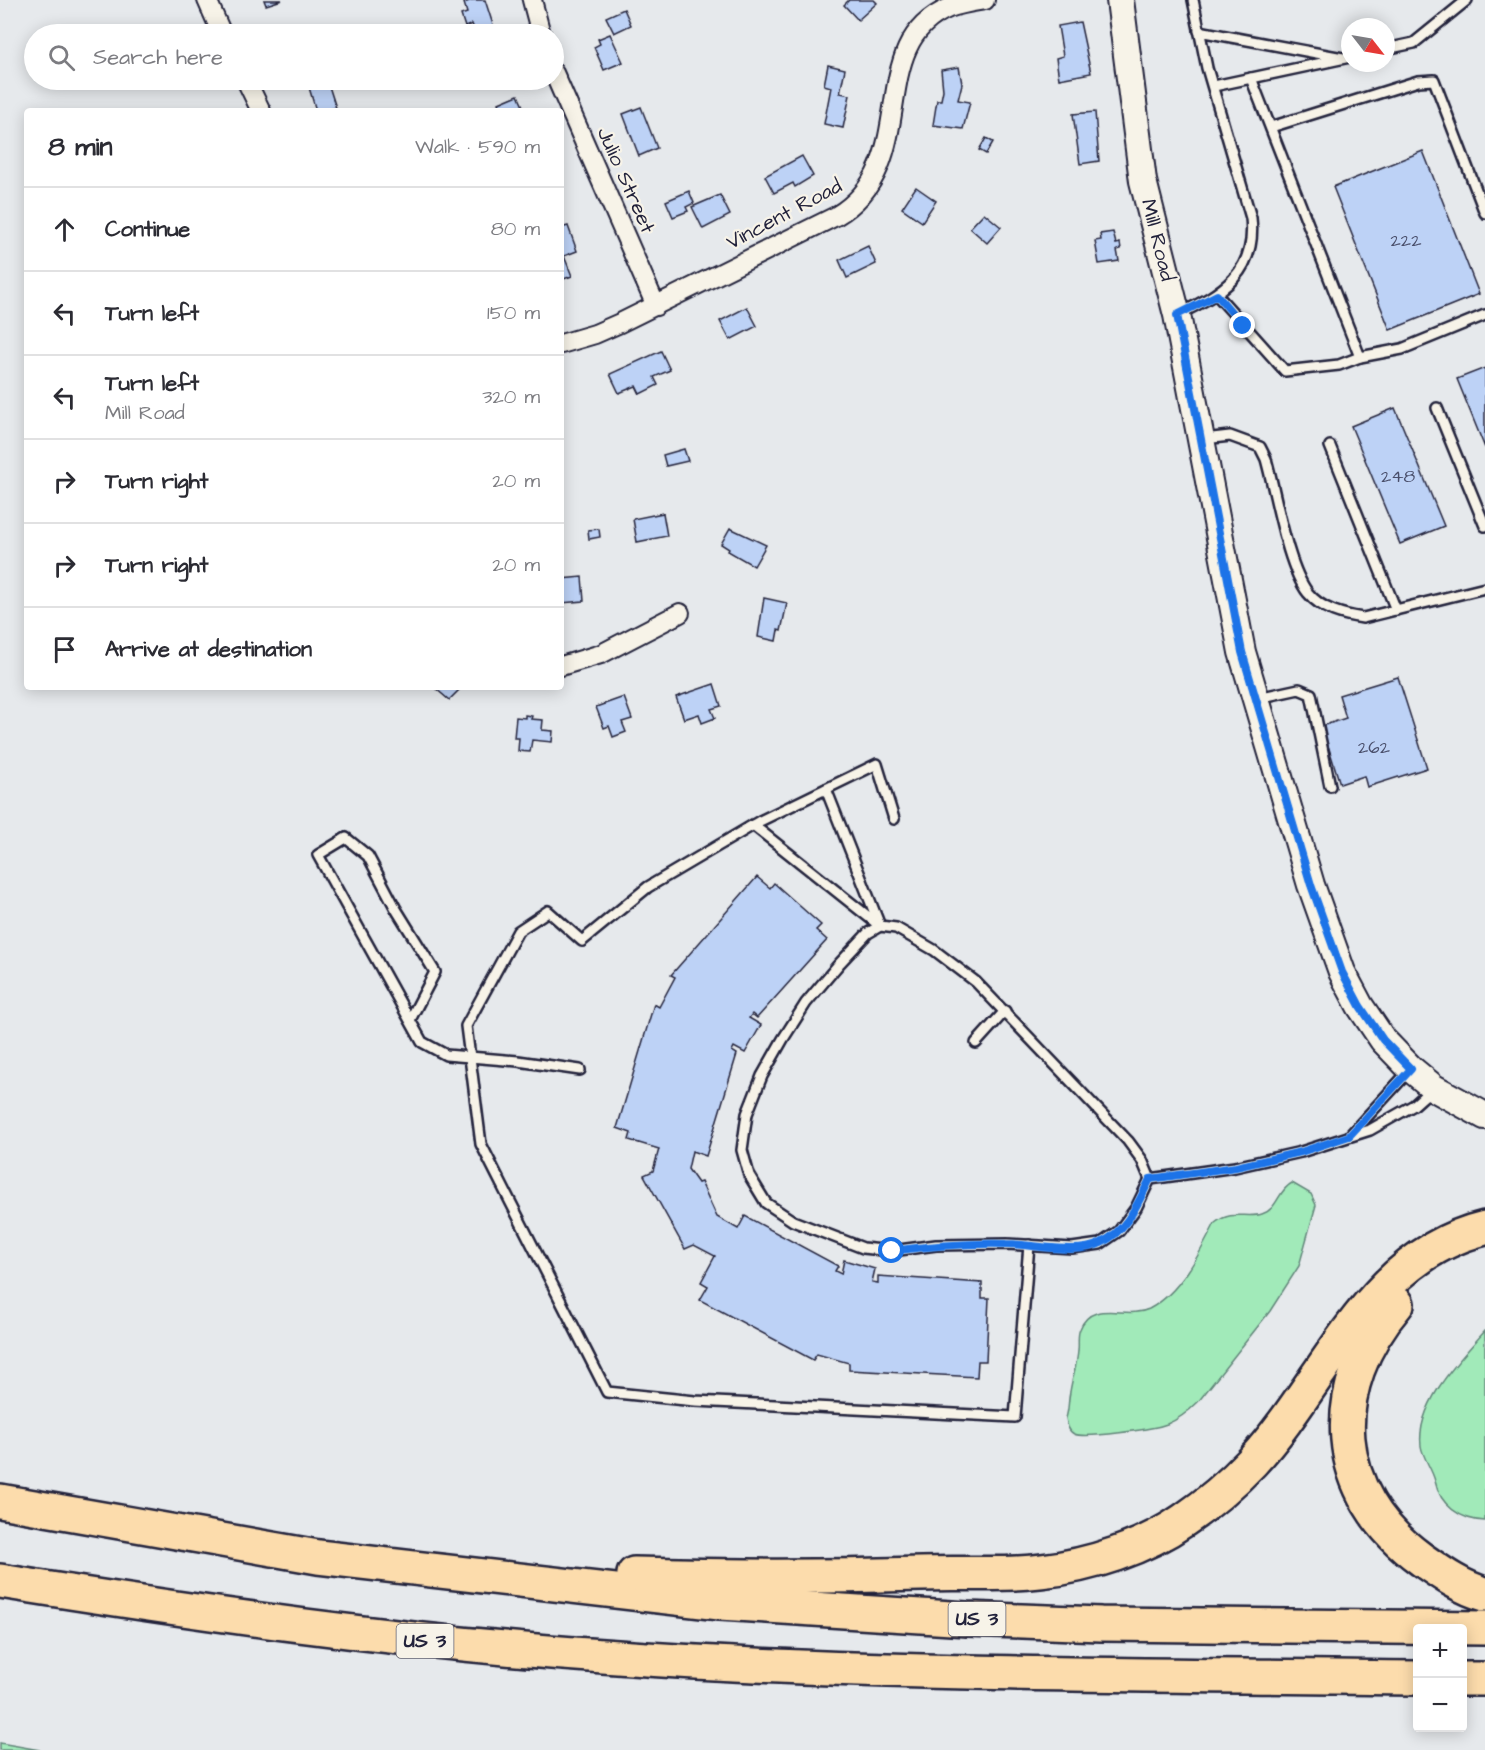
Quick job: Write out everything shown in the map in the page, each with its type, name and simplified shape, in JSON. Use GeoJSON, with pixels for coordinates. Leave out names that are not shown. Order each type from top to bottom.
{"type":"FeatureCollection","features":[{"type":"Feature","properties":{"kind":"highway"},"geometry":{"type":"LineString","coordinates":[[472,1577],[584,1573],[818,1578],[1020,1573],[1072,1566],[1103,1557],[1155,1536],[1182,1521],[1210,1501],[1258,1454],[1388,1282],[1437,1246],[1485,1228]]}},
{"type":"Feature","properties":{"kind":"highway"},"geometry":{"type":"LineString","coordinates":[[1485,1251],[1432,1274],[1404,1297],[1382,1323],[1355,1376],[1347,1412],[1346,1431],[1355,1477],[1377,1518],[1399,1543],[1443,1575],[1485,1594]]}},
{"type":"Feature","properties":{"kind":"highway","name":"US 3"},"geometry":{"type":"LineString","coordinates":[[0,1501],[318,1557],[472,1577],[720,1603],[967,1619],[1101,1624],[1485,1628]]}},
{"type":"Feature","properties":{"kind":"highway","name":"US 3"},"geometry":{"type":"LineString","coordinates":[[0,1581],[332,1631],[604,1657],[854,1670],[1413,1678]]}},
{"type":"Feature","properties":{"kind":"highway"},"geometry":{"type":"LineString","coordinates":[[1467,1679],[1485,1679]]}},
{"type":"Feature","properties":{"kind":"main road","name":"Mill Road"},"geometry":{"type":"LineString","coordinates":[[1120,0],[1143,181],[1177,315],[1202,439],[1216,527],[1255,699],[1311,885],[1342,972],[1371,1023],[1411,1069],[1434,1088],[1485,1116]]}},
{"type":"Feature","properties":{"kind":"street"},"geometry":{"type":"LineString","coordinates":[[207,0],[218,24]]}},
{"type":"Feature","properties":{"kind":"street"},"geometry":{"type":"LineString","coordinates":[[532,0],[538,24]]}},
{"type":"Feature","properties":{"kind":"street","name":"Vincent Road"},"geometry":{"type":"LineString","coordinates":[[564,343],[596,334],[656,306],[836,216],[856,203],[869,189],[883,163],[899,71],[913,38],[928,22],[950,8],[985,0]]}},
{"type":"Feature","properties":{"kind":"street"},"geometry":{"type":"LineString","coordinates":[[251,90],[260,108]]}},
{"type":"Feature","properties":{"kind":"street","name":"Julio Street"},"geometry":{"type":"LineString","coordinates":[[561,90],[656,306]]}},
{"type":"Feature","properties":{"kind":"street"},"geometry":{"type":"LineString","coordinates":[[564,665],[601,654],[680,613]]}},
{"type":"Feature","properties":{"kind":"lane"},"geometry":{"type":"LineString","coordinates":[[1177,315],[1217,295],[1238,274],[1247,255],[1252,234],[1251,218],[1222,124],[1193,0]]}},
{"type":"Feature","properties":{"kind":"lane"},"geometry":{"type":"LineString","coordinates":[[1395,47],[1414,43],[1467,0]]}},
{"type":"Feature","properties":{"kind":"lane"},"geometry":{"type":"LineString","coordinates":[[1199,32],[1341,56]]}},
{"type":"Feature","properties":{"kind":"lane"},"geometry":{"type":"LineString","coordinates":[[1214,86],[1341,58]]}},
{"type":"Feature","properties":{"kind":"lane"},"geometry":{"type":"LineString","coordinates":[[1251,78],[1360,357]]}},
{"type":"Feature","properties":{"kind":"lane"},"geometry":{"type":"LineString","coordinates":[[1270,127],[1418,81],[1434,80],[1485,213]]}},
{"type":"Feature","properties":{"kind":"lane"},"geometry":{"type":"LineString","coordinates":[[1217,295],[1285,371],[1339,365],[1360,357],[1402,349],[1485,315]]}},
{"type":"Feature","properties":{"kind":"lane"},"geometry":{"type":"LineString","coordinates":[[1437,408],[1485,526]]}},
{"type":"Feature","properties":{"kind":"lane"},"geometry":{"type":"LineString","coordinates":[[1202,439],[1230,435],[1260,447],[1266,459],[1297,574],[1309,594],[1326,608],[1345,615],[1363,618],[1485,588]]}},
{"type":"Feature","properties":{"kind":"lane"},"geometry":{"type":"LineString","coordinates":[[1330,446],[1396,610]]}},
{"type":"Feature","properties":{"kind":"lane"},"geometry":{"type":"LineString","coordinates":[[1255,699],[1299,689],[1311,694],[1330,786]]}},
{"type":"Feature","properties":{"kind":"lane"},"geometry":{"type":"LineString","coordinates":[[894,819],[877,764],[753,825],[648,886],[582,941],[548,911],[518,931],[466,1026],[481,1144],[607,1392],[694,1401],[1015,1417],[1029,1245]]}},
{"type":"Feature","properties":{"kind":"lane"},"geometry":{"type":"LineString","coordinates":[[826,789],[880,926]]}},
{"type":"Feature","properties":{"kind":"lane"},"geometry":{"type":"LineString","coordinates":[[753,825],[880,926],[896,928],[934,950],[976,982],[1128,1141],[1142,1160],[1150,1179],[1136,1208],[1119,1231],[1100,1244],[1072,1248],[1029,1245],[936,1245],[892,1251],[863,1248],[793,1221],[766,1203],[749,1175],[742,1150],[747,1114],[762,1076],[806,1003],[868,933],[880,926]]}},
{"type":"Feature","properties":{"kind":"lane"},"geometry":{"type":"LineString","coordinates":[[411,1020],[435,972],[396,909],[368,856],[346,838],[318,855],[422,1042],[446,1055],[470,1059],[518,1061],[580,1070]]}},
{"type":"Feature","properties":{"kind":"lane"},"geometry":{"type":"LineString","coordinates":[[976,1043],[1005,1011]]}},
{"type":"Feature","properties":{"kind":"lane"},"geometry":{"type":"LineString","coordinates":[[1349,1136],[1411,1069]]}},
{"type":"Feature","properties":{"kind":"lane"},"geometry":{"type":"LineString","coordinates":[[1150,1179],[1236,1167],[1301,1152],[1383,1125],[1434,1088]]}},
{"type":"Feature","properties":{"kind":"green space"},"geometry":{"type":"Polygon","coordinates":[[[1292,1183],[1311,1194],[1316,1205],[1299,1266],[1270,1311],[1198,1402],[1180,1417],[1160,1426],[1105,1434],[1072,1433],[1066,1418],[1079,1334],[1085,1320],[1101,1312],[1140,1312],[1160,1302],[1180,1283],[1215,1223],[1228,1216],[1256,1215],[1267,1212],[1287,1186],[1292,1183]]]}},
{"type":"Feature","properties":{"kind":"green space"},"geometry":{"type":"Polygon","coordinates":[[[1485,1331],[1485,1521],[1467,1518],[1452,1510],[1441,1497],[1421,1446],[1421,1430],[1425,1414],[1441,1384],[1485,1331]]]}},
{"type":"Feature","properties":{"kind":"green space"},"geometry":{"type":"Polygon","coordinates":[[[0,1743],[40,1750],[0,1750],[0,1743]]]}},
{"type":"Feature","properties":{"kind":"building"},"geometry":{"type":"Polygon","coordinates":[[[264,0],[282,0],[266,5],[264,0]]]}},
{"type":"Feature","properties":{"kind":"building"},"geometry":{"type":"Polygon","coordinates":[[[472,0],[485,0],[493,24],[464,24],[461,15],[467,13],[464,3],[472,0]]]}},
{"type":"Feature","properties":{"kind":"building"},"geometry":{"type":"Polygon","coordinates":[[[849,0],[874,0],[877,3],[858,20],[844,5],[849,0]]]}},
{"type":"Feature","properties":{"kind":"building"},"geometry":{"type":"Polygon","coordinates":[[[624,9],[631,25],[614,33],[606,17],[624,9]]]}},
{"type":"Feature","properties":{"kind":"building"},"geometry":{"type":"Polygon","coordinates":[[[1080,22],[1091,73],[1059,79],[1056,58],[1063,56],[1058,26],[1080,22]]]}},
{"type":"Feature","properties":{"kind":"building"},"geometry":{"type":"Polygon","coordinates":[[[610,34],[623,62],[604,70],[594,47],[600,44],[598,39],[610,34]]]}},
{"type":"Feature","properties":{"kind":"building"},"geometry":{"type":"Polygon","coordinates":[[[828,65],[845,69],[840,93],[850,95],[843,128],[824,124],[831,87],[824,85],[828,65]]]}},
{"type":"Feature","properties":{"kind":"building"},"geometry":{"type":"Polygon","coordinates":[[[959,67],[962,84],[958,100],[970,102],[963,129],[933,125],[937,100],[941,100],[943,90],[941,70],[959,67]]]}},
{"type":"Feature","properties":{"kind":"building"},"geometry":{"type":"Polygon","coordinates":[[[310,90],[330,90],[336,108],[315,108],[310,90]]]}},
{"type":"Feature","properties":{"kind":"building"},"geometry":{"type":"Polygon","coordinates":[[[518,95],[524,108],[501,108],[499,103],[518,95]]]}},
{"type":"Feature","properties":{"kind":"building"},"geometry":{"type":"Polygon","coordinates":[[[641,107],[657,148],[639,156],[623,114],[641,107]]]}},
{"type":"Feature","properties":{"kind":"building"},"geometry":{"type":"Polygon","coordinates":[[[1095,112],[1099,161],[1080,164],[1073,114],[1095,112]]]}},
{"type":"Feature","properties":{"kind":"building"},"geometry":{"type":"Polygon","coordinates":[[[986,138],[993,142],[986,154],[979,150],[986,138]]]}},
{"type":"Feature","properties":{"kind":"building"},"geometry":{"type":"Polygon","coordinates":[[[1423,151],[1479,294],[1390,330],[1333,187],[1423,151]]]}},
{"type":"Feature","properties":{"kind":"building"},"geometry":{"type":"Polygon","coordinates":[[[802,156],[813,176],[795,187],[793,183],[774,193],[765,176],[802,156]]]}},
{"type":"Feature","properties":{"kind":"building"},"geometry":{"type":"Polygon","coordinates":[[[916,187],[936,201],[922,222],[902,208],[916,187]]]}},
{"type":"Feature","properties":{"kind":"building"},"geometry":{"type":"Polygon","coordinates":[[[689,191],[694,203],[686,207],[688,211],[673,217],[666,201],[689,191]]]}},
{"type":"Feature","properties":{"kind":"building"},"geometry":{"type":"Polygon","coordinates":[[[720,195],[730,215],[703,229],[692,207],[720,195]]]}},
{"type":"Feature","properties":{"kind":"building"},"geometry":{"type":"Polygon","coordinates":[[[984,213],[1001,227],[987,243],[970,228],[984,213]]]}},
{"type":"Feature","properties":{"kind":"building"},"geometry":{"type":"Polygon","coordinates":[[[568,226],[577,251],[564,256],[564,227],[568,226]]]}},
{"type":"Feature","properties":{"kind":"building"},"geometry":{"type":"Polygon","coordinates":[[[1113,232],[1116,244],[1120,243],[1121,249],[1117,250],[1119,261],[1099,264],[1095,241],[1101,240],[1100,234],[1113,232]]]}},
{"type":"Feature","properties":{"kind":"building"},"geometry":{"type":"Polygon","coordinates":[[[868,246],[876,264],[847,278],[839,260],[868,246]]]}},
{"type":"Feature","properties":{"kind":"building"},"geometry":{"type":"Polygon","coordinates":[[[564,256],[572,276],[564,279],[564,256]]]}},
{"type":"Feature","properties":{"kind":"building"},"geometry":{"type":"Polygon","coordinates":[[[747,307],[757,326],[730,340],[720,321],[747,307]]]}},
{"type":"Feature","properties":{"kind":"building"},"geometry":{"type":"Polygon","coordinates":[[[661,351],[670,370],[654,377],[658,385],[640,394],[636,386],[619,393],[610,374],[661,351]]]}},
{"type":"Feature","properties":{"kind":"building"},"geometry":{"type":"Polygon","coordinates":[[[1485,368],[1485,448],[1457,379],[1485,368]]]}},
{"type":"Feature","properties":{"kind":"building"},"geometry":{"type":"Polygon","coordinates":[[[1395,408],[1444,526],[1400,544],[1351,426],[1395,408]]]}},
{"type":"Feature","properties":{"kind":"building"},"geometry":{"type":"Polygon","coordinates":[[[684,449],[688,461],[666,466],[663,455],[684,449]]]}},
{"type":"Feature","properties":{"kind":"building"},"geometry":{"type":"Polygon","coordinates":[[[663,513],[667,536],[637,542],[633,519],[663,513]]]}},
{"type":"Feature","properties":{"kind":"building"},"geometry":{"type":"Polygon","coordinates":[[[730,528],[766,545],[754,566],[728,551],[729,549],[721,544],[730,528]]]}},
{"type":"Feature","properties":{"kind":"building"},"geometry":{"type":"Polygon","coordinates":[[[599,529],[600,537],[589,539],[588,530],[599,529]]]}},
{"type":"Feature","properties":{"kind":"building"},"geometry":{"type":"Polygon","coordinates":[[[582,577],[584,601],[564,603],[564,579],[582,577]]]}},
{"type":"Feature","properties":{"kind":"building"},"geometry":{"type":"Polygon","coordinates":[[[764,598],[787,603],[781,631],[778,630],[776,641],[758,637],[764,598]]]}},
{"type":"Feature","properties":{"kind":"building"},"geometry":{"type":"Polygon","coordinates":[[[1398,677],[1427,768],[1367,787],[1364,776],[1340,784],[1322,726],[1346,718],[1339,695],[1398,677]]]}},
{"type":"Feature","properties":{"kind":"building"},"geometry":{"type":"Polygon","coordinates":[[[714,684],[721,706],[711,709],[715,718],[702,723],[699,714],[684,719],[676,697],[714,684]]]}},
{"type":"Feature","properties":{"kind":"building"},"geometry":{"type":"Polygon","coordinates":[[[437,690],[459,690],[449,700],[437,690]]]}},
{"type":"Feature","properties":{"kind":"building"},"geometry":{"type":"Polygon","coordinates":[[[624,697],[632,719],[622,722],[626,732],[613,737],[609,726],[604,728],[596,707],[624,697]]]}},
{"type":"Feature","properties":{"kind":"building"},"geometry":{"type":"Polygon","coordinates":[[[525,715],[532,716],[531,719],[543,720],[542,730],[553,731],[552,742],[532,740],[530,752],[518,751],[519,738],[514,738],[516,717],[525,718],[525,715]]]}},
{"type":"Feature","properties":{"kind":"building"},"geometry":{"type":"Polygon","coordinates":[[[757,877],[770,888],[774,883],[821,925],[816,930],[827,940],[757,1018],[752,1014],[749,1018],[761,1025],[745,1053],[734,1047],[732,1051],[737,1054],[706,1156],[692,1151],[688,1169],[698,1183],[701,1182],[717,1217],[738,1229],[745,1216],[838,1266],[835,1271],[841,1274],[844,1260],[875,1269],[872,1282],[878,1283],[878,1276],[982,1283],[982,1298],[989,1298],[986,1361],[978,1361],[977,1377],[849,1370],[849,1363],[817,1354],[813,1360],[700,1300],[708,1286],[701,1282],[715,1256],[694,1245],[685,1249],[644,1175],[653,1171],[659,1149],[629,1140],[631,1133],[617,1128],[654,1004],[659,1007],[675,977],[671,975],[757,877]]]}},
{"type":"Feature","properties":{"kind":"route"},"geometry":{"type":"LineString","coordinates":[[892,1251],[936,1245],[1007,1244],[1072,1248],[1100,1244],[1119,1231],[1136,1208],[1150,1179],[1236,1167],[1301,1152],[1349,1136],[1411,1069],[1383,1040],[1360,1006],[1342,972],[1311,885],[1242,652],[1216,527],[1202,439],[1177,315],[1217,295],[1243,326]]}}]}
